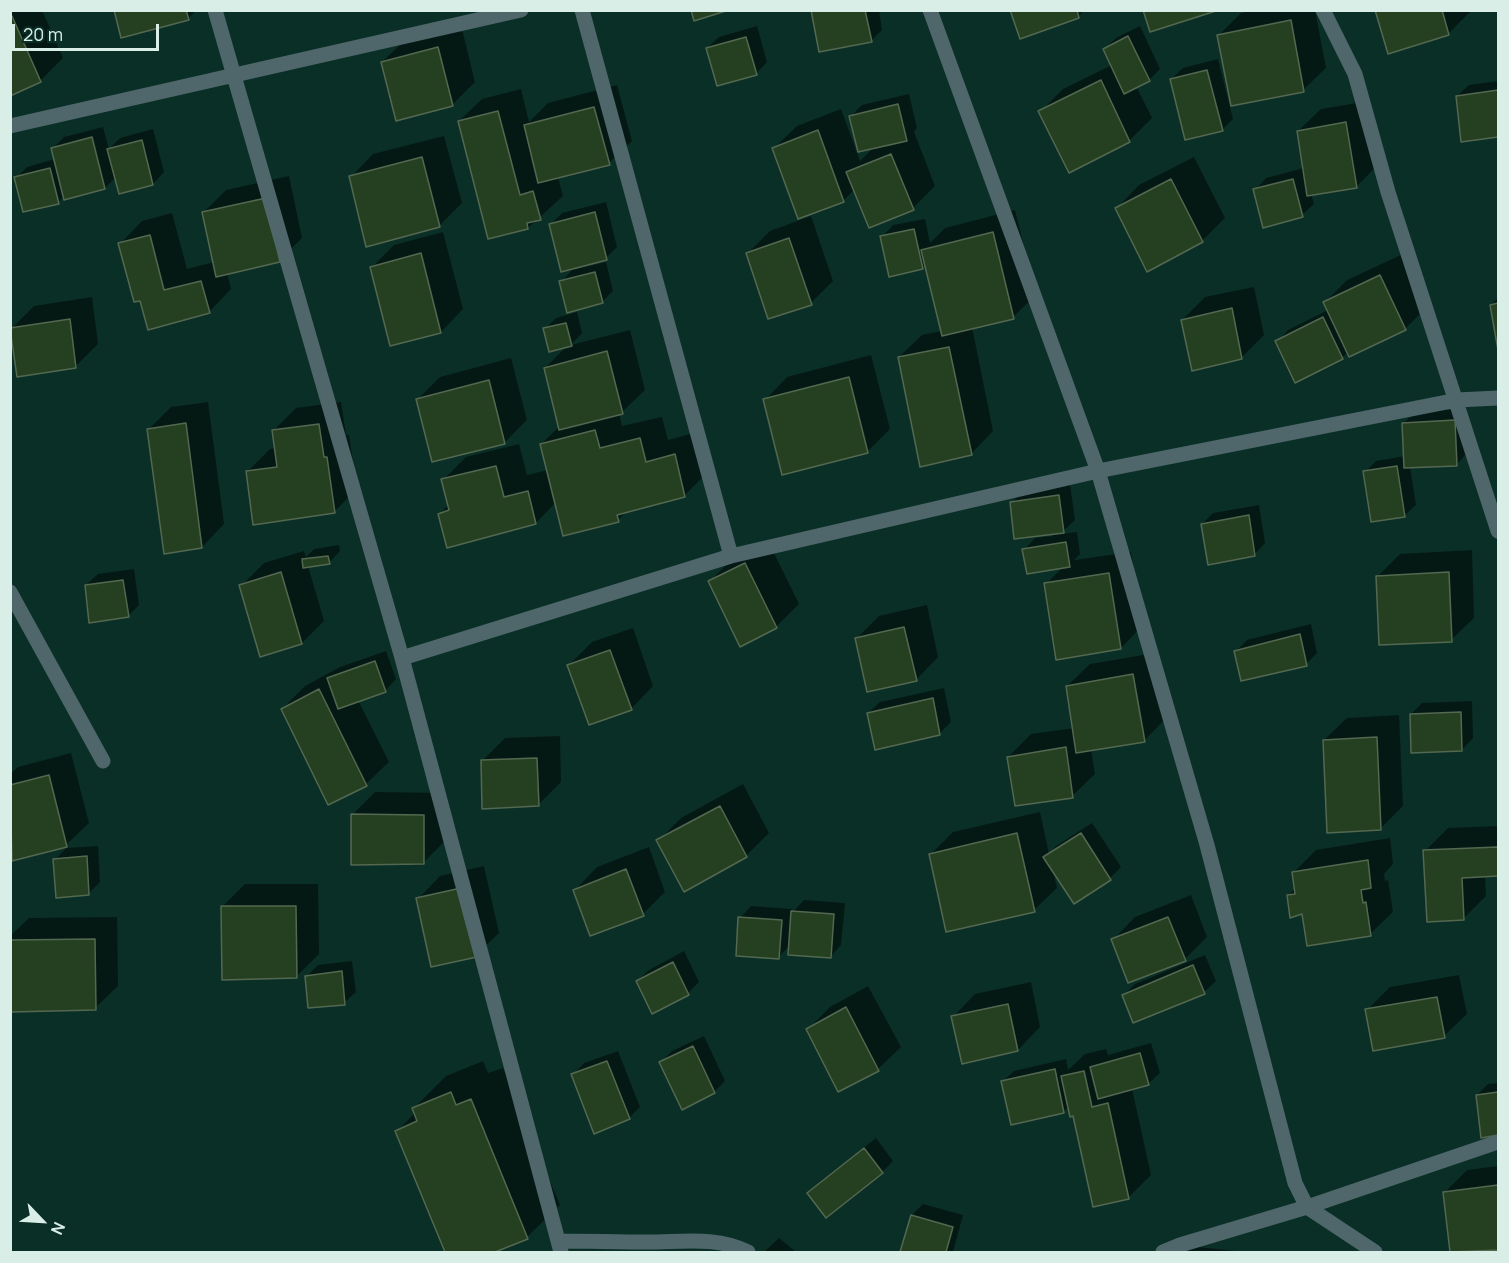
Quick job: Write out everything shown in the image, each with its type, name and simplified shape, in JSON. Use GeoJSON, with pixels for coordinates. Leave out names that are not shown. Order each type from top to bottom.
{"type":"FeatureCollection","features":[{"type":"Feature","properties":{"kind":"street"},"geometry":{"type":"LineString","coordinates":[[215,10],[402,658],[560,1247],[702,1240],[735,1245],[748,1252]]}},
{"type":"Feature","properties":{"kind":"street"},"geometry":{"type":"LineString","coordinates":[[10,126],[521,10]]}},
{"type":"Feature","properties":{"kind":"street"},"geometry":{"type":"LineString","coordinates":[[582,10],[731,556]]}},
{"type":"Feature","properties":{"kind":"street"},"geometry":{"type":"LineString","coordinates":[[930,10],[1098,471],[1206,845],[1295,1183],[1307,1207],[1375,1252]]}},
{"type":"Feature","properties":{"kind":"street"},"geometry":{"type":"LineString","coordinates":[[1323,10],[1355,74],[1388,192],[1498,531]]}},
{"type":"Feature","properties":{"kind":"street"},"geometry":{"type":"LineString","coordinates":[[402,658],[731,556],[1098,471],[1457,400],[1498,398]]}},
{"type":"Feature","properties":{"kind":"street"},"geometry":{"type":"LineString","coordinates":[[10,592],[103,761]]}},
{"type":"Feature","properties":{"kind":"street"},"geometry":{"type":"LineString","coordinates":[[1163,1252],[1307,1207],[1498,1142]]}},
{"type":"Feature","properties":{"kind":"building"},"geometry":{"type":"Polygon","coordinates":[[[114,10],[186,10],[189,20],[121,38],[114,10]]]}},
{"type":"Feature","properties":{"kind":"building"},"geometry":{"type":"Polygon","coordinates":[[[691,10],[729,10],[694,21],[691,10]]]}},
{"type":"Feature","properties":{"kind":"building"},"geometry":{"type":"Polygon","coordinates":[[[811,10],[865,10],[872,42],[819,52],[811,10]]]}},
{"type":"Feature","properties":{"kind":"building"},"geometry":{"type":"Polygon","coordinates":[[[1010,10],[1077,10],[1079,18],[1020,39],[1010,10]]]}},
{"type":"Feature","properties":{"kind":"building"},"geometry":{"type":"Polygon","coordinates":[[[1143,10],[1219,10],[1150,32],[1143,10]]]}},
{"type":"Feature","properties":{"kind":"building"},"geometry":{"type":"Polygon","coordinates":[[[1375,10],[1442,10],[1449,35],[1388,54],[1375,10]]]}},
{"type":"Feature","properties":{"kind":"building"},"geometry":{"type":"Polygon","coordinates":[[[12,16],[41,82],[10,96],[10,17],[12,16]]]}},
{"type":"Feature","properties":{"kind":"building"},"geometry":{"type":"Polygon","coordinates":[[[1291,20],[1304,92],[1231,106],[1217,35],[1291,20]]]}},
{"type":"Feature","properties":{"kind":"building"},"geometry":{"type":"Polygon","coordinates":[[[1128,36],[1150,81],[1124,94],[1103,49],[1128,36]]]}},
{"type":"Feature","properties":{"kind":"building"},"geometry":{"type":"Polygon","coordinates":[[[746,37],[757,75],[717,86],[706,48],[746,37]]]}},
{"type":"Feature","properties":{"kind":"building"},"geometry":{"type":"Polygon","coordinates":[[[438,47],[453,106],[396,121],[381,62],[438,47]]]}},
{"type":"Feature","properties":{"kind":"building"},"geometry":{"type":"Polygon","coordinates":[[[1207,70],[1223,131],[1185,140],[1170,79],[1207,70]]]}},
{"type":"Feature","properties":{"kind":"building"},"geometry":{"type":"Polygon","coordinates":[[[1101,80],[1130,142],[1069,173],[1038,111],[1101,80]]]}},
{"type":"Feature","properties":{"kind":"building"},"geometry":{"type":"Polygon","coordinates":[[[1498,90],[1498,137],[1461,142],[1456,96],[1498,90]]]}},
{"type":"Feature","properties":{"kind":"building"},"geometry":{"type":"Polygon","coordinates":[[[898,104],[907,141],[858,152],[849,116],[898,104]]]}},
{"type":"Feature","properties":{"kind":"building"},"geometry":{"type":"Polygon","coordinates":[[[594,107],[610,165],[538,183],[524,125],[594,107]]]}},
{"type":"Feature","properties":{"kind":"building"},"geometry":{"type":"Polygon","coordinates":[[[498,111],[520,195],[533,191],[541,220],[527,223],[528,229],[488,239],[458,121],[498,111]]]}},
{"type":"Feature","properties":{"kind":"building"},"geometry":{"type":"Polygon","coordinates":[[[1346,122],[1357,188],[1307,196],[1297,131],[1346,122]]]}},
{"type":"Feature","properties":{"kind":"building"},"geometry":{"type":"Polygon","coordinates":[[[818,130],[844,202],[798,219],[772,148],[818,130]]]}},
{"type":"Feature","properties":{"kind":"building"},"geometry":{"type":"Polygon","coordinates":[[[92,137],[105,189],[64,200],[51,148],[92,137]]]}},
{"type":"Feature","properties":{"kind":"building"},"geometry":{"type":"Polygon","coordinates":[[[142,140],[153,185],[119,194],[107,149],[142,140]]]}},
{"type":"Feature","properties":{"kind":"building"},"geometry":{"type":"Polygon","coordinates":[[[891,154],[914,210],[869,228],[846,172],[891,154]]]}},
{"type":"Feature","properties":{"kind":"building"},"geometry":{"type":"Polygon","coordinates":[[[422,157],[440,227],[366,247],[349,176],[422,157]]]}},
{"type":"Feature","properties":{"kind":"building"},"geometry":{"type":"Polygon","coordinates":[[[50,168],[59,204],[23,212],[14,177],[50,168]]]}},
{"type":"Feature","properties":{"kind":"building"},"geometry":{"type":"Polygon","coordinates":[[[1171,179],[1203,242],[1147,272],[1115,208],[1171,179]]]}},
{"type":"Feature","properties":{"kind":"building"},"geometry":{"type":"Polygon","coordinates":[[[1293,179],[1303,217],[1263,228],[1253,189],[1293,179]]]}},
{"type":"Feature","properties":{"kind":"building"},"geometry":{"type":"Polygon","coordinates":[[[266,198],[280,262],[216,277],[202,212],[266,198]]]}},
{"type":"Feature","properties":{"kind":"building"},"geometry":{"type":"Polygon","coordinates":[[[595,212],[607,260],[561,272],[549,224],[595,212]]]}},
{"type":"Feature","properties":{"kind":"building"},"geometry":{"type":"Polygon","coordinates":[[[914,229],[923,269],[889,277],[880,236],[914,229]]]}},
{"type":"Feature","properties":{"kind":"building"},"geometry":{"type":"Polygon","coordinates":[[[993,232],[1014,319],[942,336],[921,250],[993,232]]]}},
{"type":"Feature","properties":{"kind":"building"},"geometry":{"type":"Polygon","coordinates":[[[150,235],[164,290],[201,281],[210,313],[148,330],[140,301],[134,302],[118,243],[150,235]]]}},
{"type":"Feature","properties":{"kind":"building"},"geometry":{"type":"Polygon","coordinates":[[[789,238],[812,305],[768,319],[746,253],[789,238]]]}},
{"type":"Feature","properties":{"kind":"building"},"geometry":{"type":"Polygon","coordinates":[[[421,253],[441,333],[390,346],[370,267],[421,253]]]}},
{"type":"Feature","properties":{"kind":"building"},"geometry":{"type":"Polygon","coordinates":[[[595,272],[603,303],[567,313],[559,281],[595,272]]]}},
{"type":"Feature","properties":{"kind":"building"},"geometry":{"type":"Polygon","coordinates":[[[1380,275],[1406,330],[1349,357],[1323,302],[1380,275]]]}},
{"type":"Feature","properties":{"kind":"building"},"geometry":{"type":"Polygon","coordinates":[[[1498,303],[1498,350],[1490,305],[1498,303]]]}},
{"type":"Feature","properties":{"kind":"building"},"geometry":{"type":"Polygon","coordinates":[[[1232,308],[1242,359],[1192,371],[1181,320],[1232,308]]]}},
{"type":"Feature","properties":{"kind":"building"},"geometry":{"type":"Polygon","coordinates":[[[1323,317],[1343,359],[1295,383],[1275,341],[1323,317]]]}},
{"type":"Feature","properties":{"kind":"building"},"geometry":{"type":"Polygon","coordinates":[[[70,319],[76,368],[17,377],[10,328],[70,319]]]}},
{"type":"Feature","properties":{"kind":"building"},"geometry":{"type":"Polygon","coordinates":[[[566,323],[572,346],[549,352],[543,328],[566,323]]]}},
{"type":"Feature","properties":{"kind":"building"},"geometry":{"type":"Polygon","coordinates":[[[949,347],[972,455],[920,467],[898,357],[949,347]]]}},
{"type":"Feature","properties":{"kind":"building"},"geometry":{"type":"Polygon","coordinates":[[[607,351],[623,414],[559,430],[544,368],[607,351]]]}},
{"type":"Feature","properties":{"kind":"building"},"geometry":{"type":"Polygon","coordinates":[[[849,377],[868,453],[782,475],[763,399],[849,377]]]}},
{"type":"Feature","properties":{"kind":"building"},"geometry":{"type":"Polygon","coordinates":[[[489,380],[505,444],[432,462],[416,399],[489,380]]]}},
{"type":"Feature","properties":{"kind":"building"},"geometry":{"type":"Polygon","coordinates":[[[1455,420],[1457,466],[1404,468],[1402,423],[1455,420]]]}},
{"type":"Feature","properties":{"kind":"building"},"geometry":{"type":"Polygon","coordinates":[[[186,423],[202,548],[164,554],[147,429],[186,423]]]}},
{"type":"Feature","properties":{"kind":"building"},"geometry":{"type":"Polygon","coordinates":[[[319,424],[324,457],[327,457],[335,513],[253,525],[246,471],[277,467],[272,430],[319,424]]]}},
{"type":"Feature","properties":{"kind":"building"},"geometry":{"type":"Polygon","coordinates":[[[595,430],[600,448],[640,438],[646,462],[675,454],[685,497],[617,515],[619,522],[563,536],[540,444],[595,430]]]}},
{"type":"Feature","properties":{"kind":"building"},"geometry":{"type":"Polygon","coordinates":[[[496,466],[504,497],[528,491],[536,524],[447,548],[438,514],[449,510],[441,479],[496,466]]]}},
{"type":"Feature","properties":{"kind":"building"},"geometry":{"type":"Polygon","coordinates":[[[1397,466],[1405,517],[1371,522],[1363,471],[1397,466]]]}},
{"type":"Feature","properties":{"kind":"building"},"geometry":{"type":"Polygon","coordinates":[[[1059,495],[1064,533],[1014,539],[1010,502],[1059,495]]]}},
{"type":"Feature","properties":{"kind":"building"},"geometry":{"type":"Polygon","coordinates":[[[1249,515],[1255,556],[1208,565],[1201,524],[1249,515]]]}},
{"type":"Feature","properties":{"kind":"building"},"geometry":{"type":"Polygon","coordinates":[[[1066,542],[1070,567],[1027,574],[1022,549],[1066,542]]]}},
{"type":"Feature","properties":{"kind":"building"},"geometry":{"type":"Polygon","coordinates":[[[328,556],[330,564],[303,568],[302,559],[328,556]]]}},
{"type":"Feature","properties":{"kind":"building"},"geometry":{"type":"Polygon","coordinates":[[[745,563],[777,628],[740,647],[708,581],[745,563]]]}},
{"type":"Feature","properties":{"kind":"building"},"geometry":{"type":"Polygon","coordinates":[[[281,572],[302,644],[260,657],[239,585],[281,572]]]}},
{"type":"Feature","properties":{"kind":"building"},"geometry":{"type":"Polygon","coordinates":[[[1449,572],[1452,642],[1379,645],[1376,576],[1449,572]]]}},
{"type":"Feature","properties":{"kind":"building"},"geometry":{"type":"Polygon","coordinates":[[[1109,573],[1121,649],[1056,660],[1044,583],[1109,573]]]}},
{"type":"Feature","properties":{"kind":"building"},"geometry":{"type":"Polygon","coordinates":[[[123,580],[129,617],[89,623],[85,585],[123,580]]]}},
{"type":"Feature","properties":{"kind":"building"},"geometry":{"type":"Polygon","coordinates":[[[904,627],[917,681],[867,692],[855,638],[904,627]]]}},
{"type":"Feature","properties":{"kind":"building"},"geometry":{"type":"Polygon","coordinates":[[[1300,634],[1307,666],[1241,681],[1234,651],[1300,634]]]}},
{"type":"Feature","properties":{"kind":"building"},"geometry":{"type":"Polygon","coordinates":[[[610,650],[632,710],[589,725],[567,665],[610,650]]]}},
{"type":"Feature","properties":{"kind":"building"},"geometry":{"type":"Polygon","coordinates":[[[375,661],[386,692],[338,709],[327,678],[375,661]]]}},
{"type":"Feature","properties":{"kind":"building"},"geometry":{"type":"Polygon","coordinates":[[[1133,674],[1145,742],[1076,753],[1066,686],[1133,674]]]}},
{"type":"Feature","properties":{"kind":"building"},"geometry":{"type":"Polygon","coordinates":[[[319,689],[367,786],[328,805],[281,709],[319,689]]]}},
{"type":"Feature","properties":{"kind":"building"},"geometry":{"type":"Polygon","coordinates":[[[933,698],[940,735],[875,750],[867,713],[933,698]]]}},
{"type":"Feature","properties":{"kind":"building"},"geometry":{"type":"Polygon","coordinates":[[[1461,712],[1462,751],[1411,753],[1410,714],[1461,712]]]}},
{"type":"Feature","properties":{"kind":"building"},"geometry":{"type":"Polygon","coordinates":[[[1377,737],[1381,830],[1327,833],[1323,740],[1377,737]]]}},
{"type":"Feature","properties":{"kind":"building"},"geometry":{"type":"Polygon","coordinates":[[[1066,747],[1073,798],[1015,806],[1007,757],[1066,747]]]}},
{"type":"Feature","properties":{"kind":"building"},"geometry":{"type":"Polygon","coordinates":[[[537,758],[539,806],[482,809],[481,760],[537,758]]]}},
{"type":"Feature","properties":{"kind":"building"},"geometry":{"type":"Polygon","coordinates":[[[49,775],[67,847],[12,861],[10,785],[49,775]]]}},
{"type":"Feature","properties":{"kind":"building"},"geometry":{"type":"Polygon","coordinates":[[[720,806],[747,857],[684,892],[656,840],[720,806]]]}},
{"type":"Feature","properties":{"kind":"building"},"geometry":{"type":"Polygon","coordinates":[[[351,814],[424,815],[424,864],[351,865],[351,814]]]}},
{"type":"Feature","properties":{"kind":"building"},"geometry":{"type":"Polygon","coordinates":[[[1017,833],[1035,912],[946,932],[929,854],[1017,833]]]}},
{"type":"Feature","properties":{"kind":"building"},"geometry":{"type":"Polygon","coordinates":[[[1081,833],[1111,880],[1074,904],[1043,857],[1081,833]]]}},
{"type":"Feature","properties":{"kind":"building"},"geometry":{"type":"Polygon","coordinates":[[[1498,847],[1498,876],[1462,878],[1464,920],[1427,922],[1423,850],[1498,847]]]}},
{"type":"Feature","properties":{"kind":"building"},"geometry":{"type":"Polygon","coordinates":[[[87,856],[89,895],[56,898],[53,859],[87,856]]]}},
{"type":"Feature","properties":{"kind":"building"},"geometry":{"type":"Polygon","coordinates":[[[1368,860],[1371,888],[1361,890],[1363,903],[1366,902],[1371,936],[1307,946],[1302,914],[1290,918],[1287,895],[1295,894],[1292,872],[1368,860]]]}},
{"type":"Feature","properties":{"kind":"building"},"geometry":{"type":"Polygon","coordinates":[[[626,869],[644,916],[590,936],[573,890],[626,869]]]}},
{"type":"Feature","properties":{"kind":"building"},"geometry":{"type":"Polygon","coordinates":[[[461,888],[477,957],[431,967],[416,898],[461,888]]]}},
{"type":"Feature","properties":{"kind":"building"},"geometry":{"type":"Polygon","coordinates":[[[221,906],[296,906],[297,978],[222,980],[221,906]]]}},
{"type":"Feature","properties":{"kind":"building"},"geometry":{"type":"Polygon","coordinates":[[[791,911],[834,914],[831,958],[788,955],[791,911]]]}},
{"type":"Feature","properties":{"kind":"building"},"geometry":{"type":"Polygon","coordinates":[[[738,917],[782,920],[779,959],[736,956],[738,917]]]}},
{"type":"Feature","properties":{"kind":"building"},"geometry":{"type":"Polygon","coordinates":[[[1168,917],[1186,961],[1128,983],[1111,939],[1168,917]]]}},
{"type":"Feature","properties":{"kind":"building"},"geometry":{"type":"Polygon","coordinates":[[[95,939],[96,1010],[10,1012],[10,940],[95,939]]]}},
{"type":"Feature","properties":{"kind":"building"},"geometry":{"type":"Polygon","coordinates":[[[673,962],[689,995],[652,1014],[636,981],[673,962]]]}},
{"type":"Feature","properties":{"kind":"building"},"geometry":{"type":"Polygon","coordinates":[[[1193,965],[1205,994],[1133,1023],[1122,995],[1193,965]]]}},
{"type":"Feature","properties":{"kind":"building"},"geometry":{"type":"Polygon","coordinates":[[[342,971],[345,1005],[308,1008],[305,976],[342,971]]]}},
{"type":"Feature","properties":{"kind":"building"},"geometry":{"type":"Polygon","coordinates":[[[1437,997],[1445,1038],[1373,1051],[1365,1009],[1437,997]]]}},
{"type":"Feature","properties":{"kind":"building"},"geometry":{"type":"Polygon","coordinates":[[[1008,1004],[1018,1051],[962,1064],[951,1016],[1008,1004]]]}},
{"type":"Feature","properties":{"kind":"building"},"geometry":{"type":"Polygon","coordinates":[[[846,1007],[879,1071],[838,1092],[806,1029],[846,1007]]]}},
{"type":"Feature","properties":{"kind":"building"},"geometry":{"type":"Polygon","coordinates":[[[693,1046],[715,1093],[682,1110],[659,1062],[693,1046]]]}},
{"type":"Feature","properties":{"kind":"building"},"geometry":{"type":"Polygon","coordinates":[[[1140,1053],[1149,1085],[1098,1099],[1090,1067],[1140,1053]]]}},
{"type":"Feature","properties":{"kind":"building"},"geometry":{"type":"Polygon","coordinates":[[[607,1061],[630,1119],[594,1134],[571,1074],[607,1061]]]}},
{"type":"Feature","properties":{"kind":"building"},"geometry":{"type":"Polygon","coordinates":[[[1055,1069],[1064,1113],[1011,1125],[1001,1081],[1055,1069]]]}},
{"type":"Feature","properties":{"kind":"building"},"geometry":{"type":"Polygon","coordinates":[[[1084,1071],[1092,1107],[1108,1103],[1129,1199],[1093,1207],[1073,1116],[1070,1117],[1061,1076],[1084,1071]]]}},
{"type":"Feature","properties":{"kind":"building"},"geometry":{"type":"Polygon","coordinates":[[[451,1092],[456,1105],[471,1099],[528,1239],[495,1252],[445,1252],[395,1131],[417,1121],[412,1108],[451,1092]]]}},
{"type":"Feature","properties":{"kind":"building"},"geometry":{"type":"Polygon","coordinates":[[[1498,1092],[1498,1135],[1481,1138],[1476,1095],[1498,1092]]]}},
{"type":"Feature","properties":{"kind":"building"},"geometry":{"type":"Polygon","coordinates":[[[864,1148],[883,1173],[826,1218],[807,1193],[864,1148]]]}},
{"type":"Feature","properties":{"kind":"building"},"geometry":{"type":"Polygon","coordinates":[[[1498,1185],[1498,1250],[1450,1252],[1443,1192],[1498,1185]]]}},
{"type":"Feature","properties":{"kind":"building"},"geometry":{"type":"Polygon","coordinates":[[[911,1215],[953,1227],[946,1252],[900,1252],[911,1215]]]}}]}
